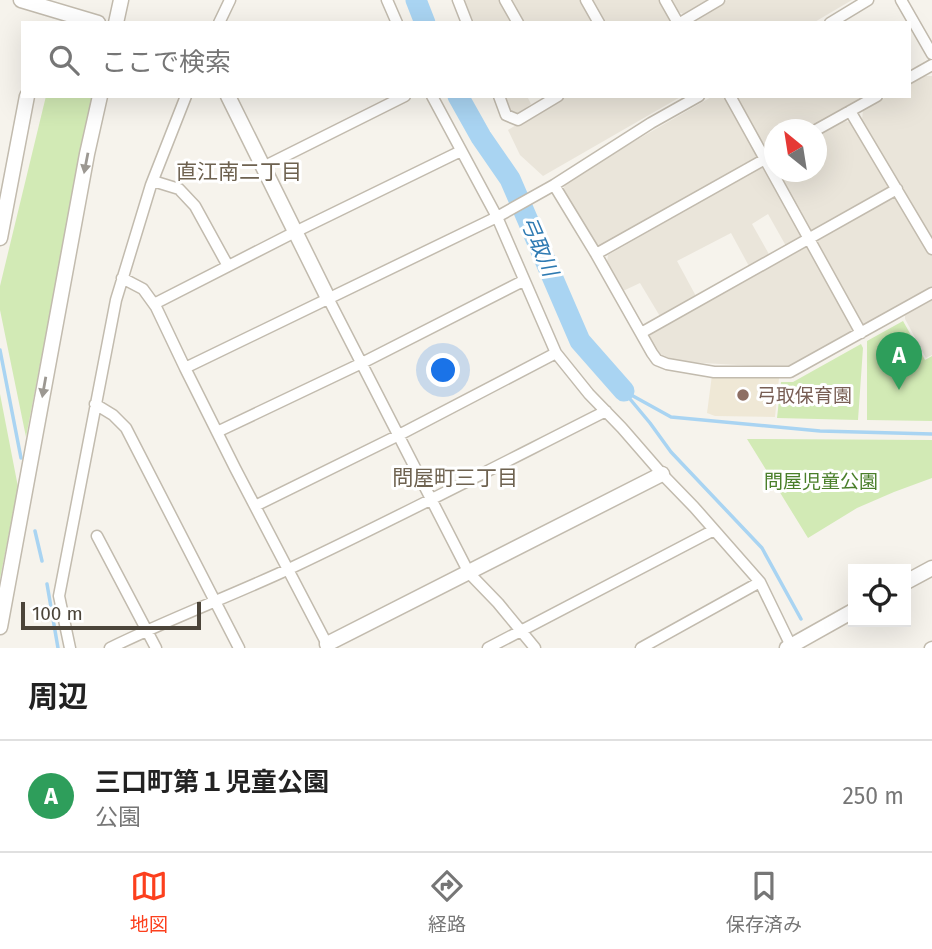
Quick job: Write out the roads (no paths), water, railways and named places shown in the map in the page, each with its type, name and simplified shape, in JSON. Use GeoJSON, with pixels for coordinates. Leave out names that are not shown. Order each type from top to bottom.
{"type":"FeatureCollection","features":[{"type":"Feature","properties":{"kind":"street"},"geometry":{"type":"LineString","coordinates":[[21,0],[42,3],[92,21]]}},
{"type":"Feature","properties":{"kind":"street"},"geometry":{"type":"LineString","coordinates":[[116,21],[121,0]]}},
{"type":"Feature","properties":{"kind":"street"},"geometry":{"type":"LineString","coordinates":[[220,21],[230,0]]}},
{"type":"Feature","properties":{"kind":"street"},"geometry":{"type":"LineString","coordinates":[[387,0],[396,21]]}},
{"type":"Feature","properties":{"kind":"street"},"geometry":{"type":"LineString","coordinates":[[458,0],[466,21]]}},
{"type":"Feature","properties":{"kind":"street"},"geometry":{"type":"LineString","coordinates":[[505,0],[517,21]]}},
{"type":"Feature","properties":{"kind":"street"},"geometry":{"type":"LineString","coordinates":[[586,0],[598,21]]}},
{"type":"Feature","properties":{"kind":"street"},"geometry":{"type":"LineString","coordinates":[[665,0],[678,21]]}},
{"type":"Feature","properties":{"kind":"street"},"geometry":{"type":"LineString","coordinates":[[682,21],[719,0]]}},
{"type":"Feature","properties":{"kind":"street"},"geometry":{"type":"LineString","coordinates":[[833,21],[868,0]]}},
{"type":"Feature","properties":{"kind":"street"},"geometry":{"type":"LineString","coordinates":[[901,0],[932,54]]}},
{"type":"Feature","properties":{"kind":"street"},"geometry":{"type":"LineString","coordinates":[[40,21],[42,3]]}},
{"type":"Feature","properties":{"kind":"street"},"geometry":{"type":"LineString","coordinates":[[911,77],[932,65]]}},
{"type":"Feature","properties":{"kind":"street"},"geometry":{"type":"LineString","coordinates":[[0,238],[27,98]]}},
{"type":"Feature","properties":{"kind":"street"},"geometry":{"type":"LineString","coordinates":[[0,627],[100,98]]}},
{"type":"Feature","properties":{"kind":"street"},"geometry":{"type":"LineString","coordinates":[[70,648],[59,596],[116,300],[153,181],[185,98]]}},
{"type":"Feature","properties":{"kind":"street"},"geometry":{"type":"LineString","coordinates":[[229,98],[469,573],[535,648]]}},
{"type":"Feature","properties":{"kind":"street"},"geometry":{"type":"LineString","coordinates":[[263,167],[401,98]]}},
{"type":"Feature","properties":{"kind":"street"},"geometry":{"type":"LineString","coordinates":[[433,98],[461,151],[502,214],[523,281],[556,354],[760,582],[790,647],[848,614]]}},
{"type":"Feature","properties":{"kind":"street"},"geometry":{"type":"LineString","coordinates":[[500,98],[506,115],[518,120],[555,98]]}},
{"type":"Feature","properties":{"kind":"street"},"geometry":{"type":"LineString","coordinates":[[186,368],[502,214],[695,98]]}},
{"type":"Feature","properties":{"kind":"street"},"geometry":{"type":"LineString","coordinates":[[731,98],[764,148]]}},
{"type":"Feature","properties":{"kind":"street"},"geometry":{"type":"LineString","coordinates":[[827,124],[873,98]]}},
{"type":"Feature","properties":{"kind":"street"},"geometry":{"type":"LineString","coordinates":[[850,111],[932,249]]}},
{"type":"Feature","properties":{"kind":"street"},"geometry":{"type":"LineString","coordinates":[[154,304],[461,151]]}},
{"type":"Feature","properties":{"kind":"street"},"geometry":{"type":"LineString","coordinates":[[596,254],[764,160]]}},
{"type":"Feature","properties":{"kind":"street"},"geometry":{"type":"LineString","coordinates":[[153,181],[179,189],[195,206],[228,266]]}},
{"type":"Feature","properties":{"kind":"street"},"geometry":{"type":"LineString","coordinates":[[782,182],[809,239],[861,333]]}},
{"type":"Feature","properties":{"kind":"street"},"geometry":{"type":"LineString","coordinates":[[549,188],[596,254],[657,359],[667,364],[714,372],[790,372],[932,293]]}},
{"type":"Feature","properties":{"kind":"street"},"geometry":{"type":"LineString","coordinates":[[641,333],[897,189]]}},
{"type":"Feature","properties":{"kind":"street"},"geometry":{"type":"LineString","coordinates":[[122,278],[143,289],[154,304],[328,646],[662,474]]}},
{"type":"Feature","properties":{"kind":"street"},"geometry":{"type":"LineString","coordinates":[[217,432],[362,363],[523,281]]}},
{"type":"Feature","properties":{"kind":"street"},"geometry":{"type":"LineString","coordinates":[[255,506],[556,354]]}},
{"type":"Feature","properties":{"kind":"street"},"geometry":{"type":"LineString","coordinates":[[95,404],[113,415],[126,428],[239,648]]}},
{"type":"Feature","properties":{"kind":"street"},"geometry":{"type":"LineString","coordinates":[[110,648],[288,569],[606,411]]}},
{"type":"Feature","properties":{"kind":"street"},"geometry":{"type":"LineString","coordinates":[[488,648],[714,530]]}},
{"type":"Feature","properties":{"kind":"street"},"geometry":{"type":"LineString","coordinates":[[97,536],[156,648]]}},
{"type":"Feature","properties":{"kind":"street"},"geometry":{"type":"LineString","coordinates":[[911,579],[932,568]]}},
{"type":"Feature","properties":{"kind":"street"},"geometry":{"type":"LineString","coordinates":[[641,648],[760,582]]}},
{"type":"Feature","properties":{"kind":"waterway","name":"弓取川"},"geometry":{"type":"LineString","coordinates":[[416,0],[424,21]]}},
{"type":"Feature","properties":{"kind":"waterway","name":"弓取川"},"geometry":{"type":"LineString","coordinates":[[459,98],[481,137],[510,179],[580,341],[624,391]]}},
{"type":"Feature","properties":{"kind":"waterway"},"geometry":{"type":"LineString","coordinates":[[0,350],[21,458]]}},
{"type":"Feature","properties":{"kind":"waterway"},"geometry":{"type":"LineString","coordinates":[[624,391],[671,417],[820,431],[932,434]]}},
{"type":"Feature","properties":{"kind":"waterway"},"geometry":{"type":"LineString","coordinates":[[625,393],[671,452],[762,548],[801,619]]}},
{"type":"Feature","properties":{"kind":"waterway"},"geometry":{"type":"LineString","coordinates":[[35,531],[42,561]]}},
{"type":"Feature","properties":{"kind":"waterway"},"geometry":{"type":"LineString","coordinates":[[47,584],[58,648]]}},
{"type":"Feature","properties":{"kind":"place","name":"三口町第１児童公園"},"geometry":{"type":"Point","coordinates":[899,390]}},
{"type":"Feature","properties":{"kind":"place","name":"弓取保育園"},"geometry":{"type":"Point","coordinates":[743,395]}},
{"type":"Feature","properties":{"kind":"district","name":"直江南二丁目"},"geometry":{"type":"Point","coordinates":[239,172]}},
{"type":"Feature","properties":{"kind":"district","name":"問屋町三丁目"},"geometry":{"type":"Point","coordinates":[455,478]}},
{"type":"Feature","properties":{"kind":"park label","name":"問屋児童公園"},"geometry":{"type":"Point","coordinates":[821,481]}}]}
